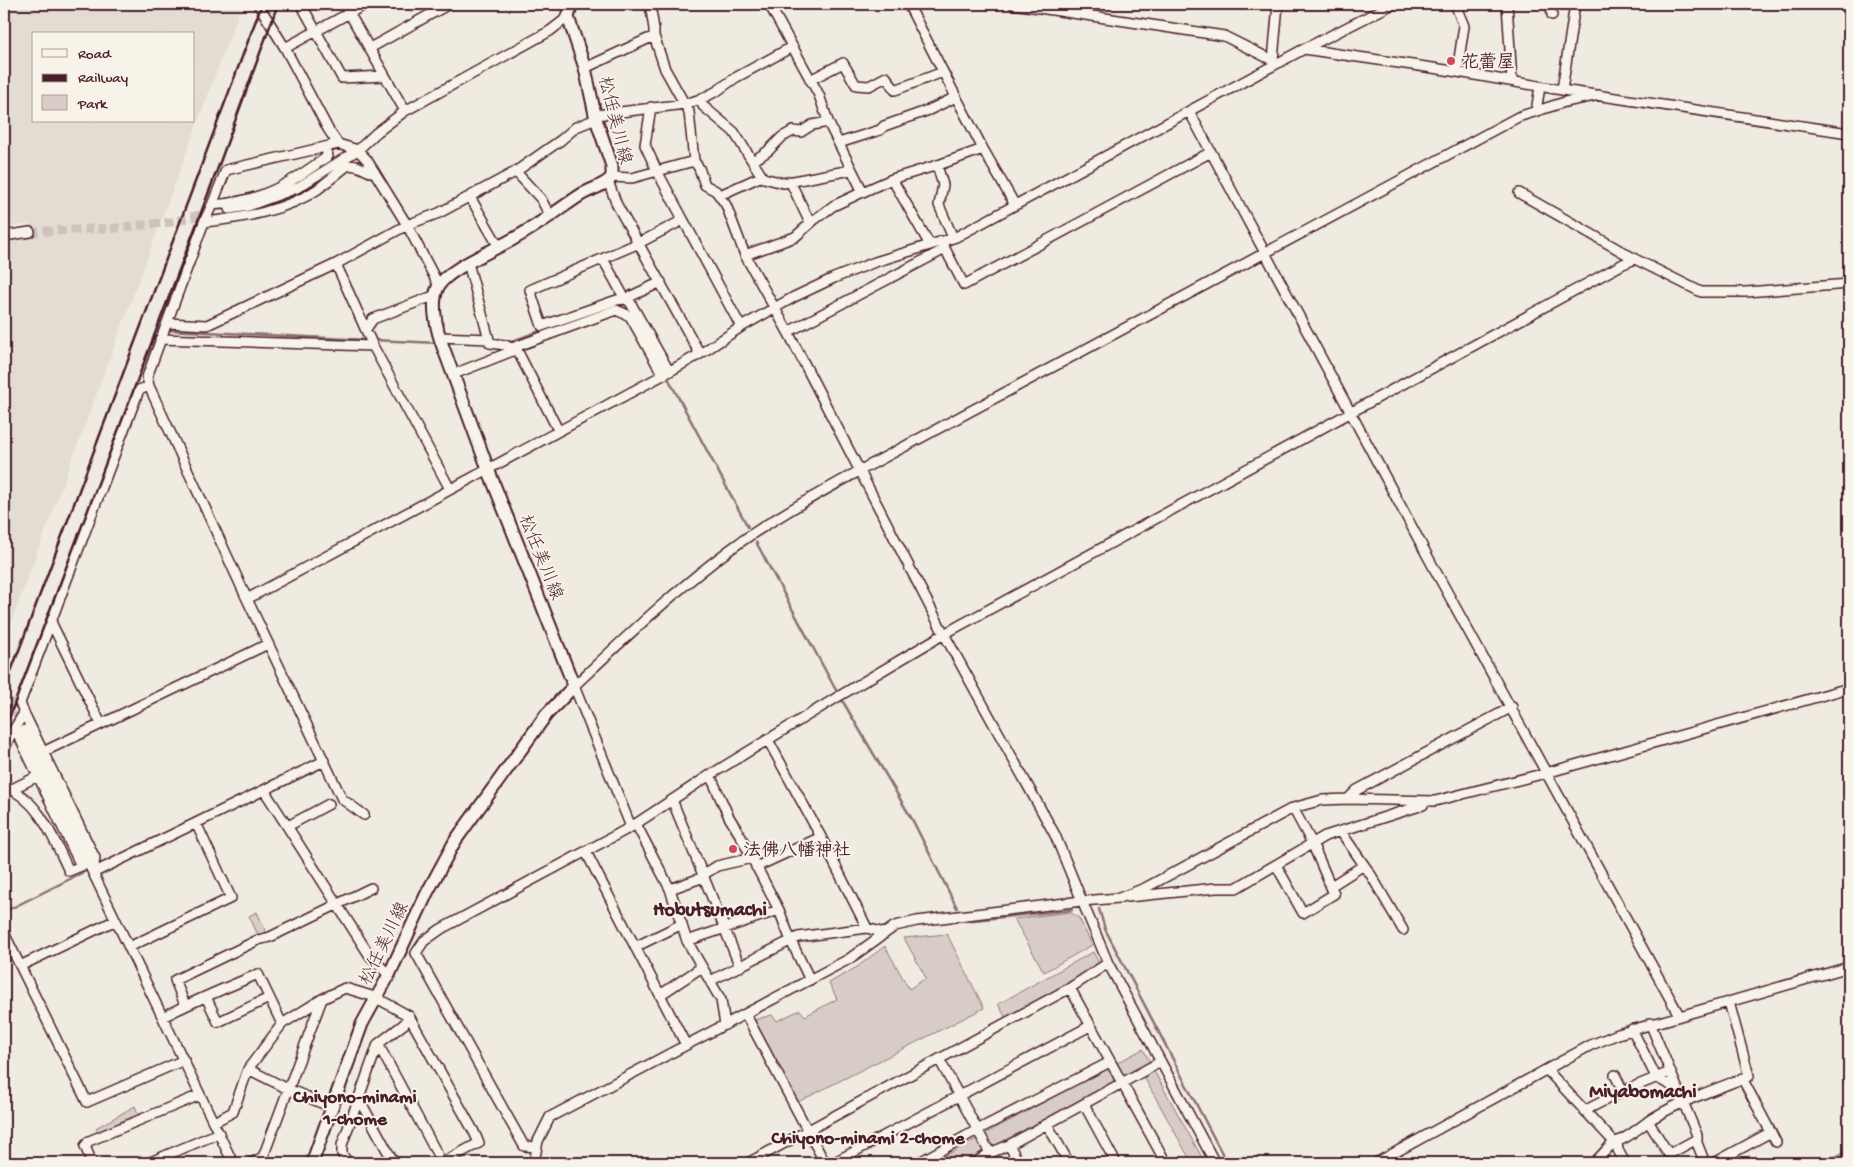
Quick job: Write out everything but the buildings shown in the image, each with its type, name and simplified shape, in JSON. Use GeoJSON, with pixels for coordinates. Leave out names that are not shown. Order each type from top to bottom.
{"type":"FeatureCollection","features":[{"type":"Feature","properties":{"kind":"main road"},"geometry":{"type":"LineString","coordinates":[[568,17],[572,4]]}},
{"type":"Feature","properties":{"kind":"main road","name":"松任美川線"},"geometry":{"type":"LineString","coordinates":[[312,1163],[362,1024],[375,997],[389,975],[427,893],[455,841],[546,715],[574,686],[488,469],[441,341],[435,306],[437,290],[468,262],[498,247],[610,179],[612,166],[596,117],[585,68],[568,17]]}},
{"type":"Feature","properties":{"kind":"street"},"geometry":{"type":"LineString","coordinates":[[258,4],[285,48],[328,129],[338,144]]}},
{"type":"Feature","properties":{"kind":"street"},"geometry":{"type":"LineString","coordinates":[[301,4],[342,78],[385,76]]}},
{"type":"Feature","properties":{"kind":"street"},"geometry":{"type":"LineString","coordinates":[[344,4],[406,111]]}},
{"type":"Feature","properties":{"kind":"street"},"geometry":{"type":"LineString","coordinates":[[285,48],[366,4]]}},
{"type":"Feature","properties":{"kind":"street"},"geometry":{"type":"LineString","coordinates":[[370,48],[449,4]]}},
{"type":"Feature","properties":{"kind":"street"},"geometry":{"type":"LineString","coordinates":[[650,4],[654,36],[665,69],[689,112],[694,161],[699,168],[705,185],[716,191],[726,205],[746,255],[788,332],[944,634],[1055,835],[1108,963],[1215,1163]]}},
{"type":"Feature","properties":{"kind":"street"},"geometry":{"type":"LineString","coordinates":[[769,4],[819,95],[828,122],[864,192]]}},
{"type":"Feature","properties":{"kind":"street"},"geometry":{"type":"LineString","coordinates":[[908,4],[983,149],[1015,205]]}},
{"type":"Feature","properties":{"kind":"street"},"geometry":{"type":"LineString","coordinates":[[1013,4],[1224,36],[1275,62]]}},
{"type":"Feature","properties":{"kind":"street"},"geometry":{"type":"LineString","coordinates":[[1275,62],[1278,4]]}},
{"type":"Feature","properties":{"kind":"street"},"geometry":{"type":"LineString","coordinates":[[788,332],[953,238],[1189,111],[1275,62],[1393,4]]}},
{"type":"Feature","properties":{"kind":"street"},"geometry":{"type":"LineString","coordinates":[[1455,4],[1464,26],[1457,72]]}},
{"type":"Feature","properties":{"kind":"street"},"geometry":{"type":"LineString","coordinates":[[1507,4],[1512,81]]}},
{"type":"Feature","properties":{"kind":"street"},"geometry":{"type":"LineString","coordinates":[[1552,4],[1552,16]]}},
{"type":"Feature","properties":{"kind":"street"},"geometry":{"type":"LineString","coordinates":[[1562,90],[1575,4]]}},
{"type":"Feature","properties":{"kind":"street"},"geometry":{"type":"LineString","coordinates":[[215,208],[248,206],[298,188],[358,150],[376,133],[406,111],[550,31],[568,17]]}},
{"type":"Feature","properties":{"kind":"street"},"geometry":{"type":"LineString","coordinates":[[585,68],[654,36]]}},
{"type":"Feature","properties":{"kind":"street"},"geometry":{"type":"LineString","coordinates":[[167,323],[207,325],[336,264],[407,225],[439,213],[516,172],[576,127],[596,117],[651,107],[685,104],[702,98],[717,92],[735,78],[792,47]]}},
{"type":"Feature","properties":{"kind":"street"},"geometry":{"type":"LineString","coordinates":[[1304,49],[1457,72],[1540,87],[1849,133]]}},
{"type":"Feature","properties":{"kind":"street"},"geometry":{"type":"LineString","coordinates":[[810,80],[843,63],[856,85],[869,86],[886,77],[894,90],[943,72]]}},
{"type":"Feature","properties":{"kind":"street"},"geometry":{"type":"LineString","coordinates":[[1536,111],[1540,87]]}},
{"type":"Feature","properties":{"kind":"street"},"geometry":{"type":"LineString","coordinates":[[725,1025],[721,1000],[687,941],[670,889],[633,826],[574,686],[644,620],[733,548],[808,500],[1518,117],[1599,95]]}},
{"type":"Feature","properties":{"kind":"street"},"geometry":{"type":"LineString","coordinates":[[839,143],[880,130],[884,126],[929,110],[956,97]]}},
{"type":"Feature","properties":{"kind":"street"},"geometry":{"type":"LineString","coordinates":[[702,98],[703,106],[734,132],[763,178]]}},
{"type":"Feature","properties":{"kind":"street"},"geometry":{"type":"LineString","coordinates":[[651,107],[645,145],[657,171],[741,327]]}},
{"type":"Feature","properties":{"kind":"street"},"geometry":{"type":"LineString","coordinates":[[1189,111],[1679,1015]]}},
{"type":"Feature","properties":{"kind":"street"},"geometry":{"type":"LineString","coordinates":[[753,161],[793,130],[801,132],[812,125],[828,122]]}},
{"type":"Feature","properties":{"kind":"street"},"geometry":{"type":"LineString","coordinates":[[364,815],[342,799],[268,644],[149,386],[147,377],[204,222],[215,208],[226,170],[338,144],[358,150],[374,171],[407,225],[437,290],[373,319],[366,329]]}},
{"type":"Feature","properties":{"kind":"street"},"geometry":{"type":"LineString","coordinates":[[215,208],[271,192],[292,182],[328,156],[325,147]]}},
{"type":"Feature","properties":{"kind":"street"},"geometry":{"type":"LineString","coordinates":[[746,255],[795,237],[833,206],[892,179],[937,166],[983,149]]}},
{"type":"Feature","properties":{"kind":"street"},"geometry":{"type":"LineString","coordinates":[[943,245],[964,285],[1211,152]]}},
{"type":"Feature","properties":{"kind":"street"},"geometry":{"type":"LineString","coordinates":[[694,161],[632,178],[610,179],[617,205],[700,354]]}},
{"type":"Feature","properties":{"kind":"street"},"geometry":{"type":"LineString","coordinates":[[204,222],[278,208],[316,190],[348,165],[357,166],[370,172],[374,171]]}},
{"type":"Feature","properties":{"kind":"street"},"geometry":{"type":"LineString","coordinates":[[937,166],[943,184],[939,205],[953,238]]}},
{"type":"Feature","properties":{"kind":"street"},"geometry":{"type":"LineString","coordinates":[[720,195],[760,177],[783,183],[851,170]]}},
{"type":"Feature","properties":{"kind":"street"},"geometry":{"type":"LineString","coordinates":[[516,172],[541,199],[550,216]]}},
{"type":"Feature","properties":{"kind":"street"},"geometry":{"type":"LineString","coordinates":[[892,179],[930,245]]}},
{"type":"Feature","properties":{"kind":"street"},"geometry":{"type":"LineString","coordinates":[[790,181],[810,224]]}},
{"type":"Feature","properties":{"kind":"street"},"geometry":{"type":"LineString","coordinates":[[1519,194],[1635,259],[1701,292],[1746,292],[1849,284]]}},
{"type":"Feature","properties":{"kind":"street"},"geometry":{"type":"LineString","coordinates":[[470,196],[498,247]]}},
{"type":"Feature","properties":{"kind":"street"},"geometry":{"type":"LineString","coordinates":[[543,330],[530,290],[639,243],[683,220]]}},
{"type":"Feature","properties":{"kind":"street"},"geometry":{"type":"LineString","coordinates":[[4,236],[30,232]]}},
{"type":"Feature","properties":{"kind":"street"},"geometry":{"type":"LineString","coordinates":[[247,598],[666,373],[774,308],[834,278],[875,262],[930,245],[943,245]]}},
{"type":"Feature","properties":{"kind":"street"},"geometry":{"type":"LineString","coordinates":[[603,259],[625,299],[634,306],[666,373]]}},
{"type":"Feature","properties":{"kind":"street"},"geometry":{"type":"LineString","coordinates":[[537,1147],[524,1146],[416,953],[424,942],[442,929],[633,826],[710,775],[944,634],[1635,259]]}},
{"type":"Feature","properties":{"kind":"street"},"geometry":{"type":"LineString","coordinates":[[468,262],[490,343],[505,345],[518,352],[558,430]]}},
{"type":"Feature","properties":{"kind":"street"},"geometry":{"type":"LineString","coordinates":[[336,264],[374,346],[450,490]]}},
{"type":"Feature","properties":{"kind":"street"},"geometry":{"type":"LineString","coordinates":[[454,374],[513,349],[543,330],[617,300],[625,299],[661,282]]}},
{"type":"Feature","properties":{"kind":"street"},"geometry":{"type":"LineString","coordinates":[[543,330],[616,310],[630,316],[666,373]]}},
{"type":"Feature","properties":{"kind":"street"},"geometry":{"type":"LineString","coordinates":[[160,339],[374,346]]}},
{"type":"Feature","properties":{"kind":"street"},"geometry":{"type":"LineString","coordinates":[[441,341],[488,339]]}},
{"type":"Feature","properties":{"kind":"street"},"geometry":{"type":"LineString","coordinates":[[93,873],[96,858],[20,703],[139,390],[149,386]]}},
{"type":"Feature","properties":{"kind":"street"},"geometry":{"type":"LineString","coordinates":[[50,622],[101,724]]}},
{"type":"Feature","properties":{"kind":"street"},"geometry":{"type":"LineString","coordinates":[[43,752],[268,644]]}},
{"type":"Feature","properties":{"kind":"street"},"geometry":{"type":"LineString","coordinates":[[534,1163],[543,1130],[550,1118],[849,959],[895,926],[917,921],[1082,901],[1236,888],[1324,836],[1436,801],[1849,688]]}},
{"type":"Feature","properties":{"kind":"street"},"geometry":{"type":"LineString","coordinates":[[1348,799],[1357,790],[1512,708]]}},
{"type":"Feature","properties":{"kind":"street"},"geometry":{"type":"LineString","coordinates":[[4,750],[14,728],[24,713]]}},
{"type":"Feature","properties":{"kind":"street"},"geometry":{"type":"LineString","coordinates":[[14,728],[85,865],[93,873],[234,1163]]}},
{"type":"Feature","properties":{"kind":"street"},"geometry":{"type":"LineString","coordinates":[[24,730],[85,865]]}},
{"type":"Feature","properties":{"kind":"street"},"geometry":{"type":"LineString","coordinates":[[768,740],[821,837],[867,928]]}},
{"type":"Feature","properties":{"kind":"street"},"geometry":{"type":"LineString","coordinates":[[93,873],[324,761]]}},
{"type":"Feature","properties":{"kind":"street"},"geometry":{"type":"LineString","coordinates":[[710,775],[729,817],[779,910],[791,941],[810,980]]}},
{"type":"Feature","properties":{"kind":"street"},"geometry":{"type":"LineString","coordinates":[[7,789],[38,776]]}},
{"type":"Feature","properties":{"kind":"street"},"geometry":{"type":"LineString","coordinates":[[7,789],[27,798],[38,810],[70,871],[85,865]]}},
{"type":"Feature","properties":{"kind":"street"},"geometry":{"type":"LineString","coordinates":[[264,790],[370,956],[389,975]]}},
{"type":"Feature","properties":{"kind":"street"},"geometry":{"type":"LineString","coordinates":[[672,800],[740,967]]}},
{"type":"Feature","properties":{"kind":"street"},"geometry":{"type":"LineString","coordinates":[[1119,898],[1145,888],[1293,808],[1322,800],[1436,801]]}},
{"type":"Feature","properties":{"kind":"street"},"geometry":{"type":"LineString","coordinates":[[288,826],[329,804]]}},
{"type":"Feature","properties":{"kind":"street"},"geometry":{"type":"LineString","coordinates":[[1276,865],[1303,913],[1334,894],[1312,843],[1293,808]]}},
{"type":"Feature","properties":{"kind":"street"},"geometry":{"type":"LineString","coordinates":[[129,947],[231,898],[196,823]]}},
{"type":"Feature","properties":{"kind":"street"},"geometry":{"type":"LineString","coordinates":[[1341,832],[1383,894],[1403,930]]}},
{"type":"Feature","properties":{"kind":"street"},"geometry":{"type":"LineString","coordinates":[[756,868],[821,837]]}},
{"type":"Feature","properties":{"kind":"street"},"geometry":{"type":"LineString","coordinates":[[586,852],[686,1045]]}},
{"type":"Feature","properties":{"kind":"street"},"geometry":{"type":"LineString","coordinates":[[670,889],[704,876],[717,866],[752,858]]}},
{"type":"Feature","properties":{"kind":"street"},"geometry":{"type":"LineString","coordinates":[[1331,886],[1364,865]]}},
{"type":"Feature","properties":{"kind":"street"},"geometry":{"type":"LineString","coordinates":[[185,1005],[175,980],[371,888]]}},
{"type":"Feature","properties":{"kind":"street"},"geometry":{"type":"LineString","coordinates":[[687,941],[779,910]]}},
{"type":"Feature","properties":{"kind":"street"},"geometry":{"type":"LineString","coordinates":[[20,966],[116,920]]}},
{"type":"Feature","properties":{"kind":"street"},"geometry":{"type":"LineString","coordinates":[[635,947],[682,924]]}},
{"type":"Feature","properties":{"kind":"street"},"geometry":{"type":"LineString","coordinates":[[710,981],[798,937],[867,928],[884,933]]}},
{"type":"Feature","properties":{"kind":"street"},"geometry":{"type":"LineString","coordinates":[[4,933],[87,1102],[184,1060]]}},
{"type":"Feature","properties":{"kind":"street"},"geometry":{"type":"LineString","coordinates":[[748,1163],[1070,988],[1108,963]]}},
{"type":"Feature","properties":{"kind":"street"},"geometry":{"type":"LineString","coordinates":[[660,995],[702,967]]}},
{"type":"Feature","properties":{"kind":"street"},"geometry":{"type":"LineString","coordinates":[[1376,1163],[1591,1045],[1650,1023],[1849,967]]}},
{"type":"Feature","properties":{"kind":"street"},"geometry":{"type":"LineString","coordinates":[[163,1017],[185,1005],[258,974],[282,1024]]}},
{"type":"Feature","properties":{"kind":"street"},"geometry":{"type":"LineString","coordinates":[[214,1122],[233,1112],[248,1069],[282,1024],[322,999],[345,988],[375,997],[409,1016],[479,1143],[441,1163],[378,1044]]}},
{"type":"Feature","properties":{"kind":"street"},"geometry":{"type":"LineString","coordinates":[[1070,988],[1166,1163]]}},
{"type":"Feature","properties":{"kind":"street"},"geometry":{"type":"LineString","coordinates":[[206,997],[218,1022],[269,998]]}},
{"type":"Feature","properties":{"kind":"street"},"geometry":{"type":"LineString","coordinates":[[251,1163],[263,1157],[322,999]]}},
{"type":"Feature","properties":{"kind":"street"},"geometry":{"type":"LineString","coordinates":[[1594,1163],[1616,1142],[1620,1142],[1648,1121],[1682,1103],[1748,1076],[1728,1002]]}},
{"type":"Feature","properties":{"kind":"street"},"geometry":{"type":"LineString","coordinates":[[746,1015],[826,1163]]}},
{"type":"Feature","properties":{"kind":"street"},"geometry":{"type":"LineString","coordinates":[[348,1163],[342,1154],[342,1145],[378,1044],[404,1024],[409,1016]]}},
{"type":"Feature","properties":{"kind":"street"},"geometry":{"type":"LineString","coordinates":[[1650,1023],[1705,1163]]}},
{"type":"Feature","properties":{"kind":"street"},"geometry":{"type":"LineString","coordinates":[[833,1163],[1090,1026]]}},
{"type":"Feature","properties":{"kind":"street"},"geometry":{"type":"LineString","coordinates":[[1632,1029],[1656,1076],[1677,1089]]}},
{"type":"Feature","properties":{"kind":"street"},"geometry":{"type":"LineString","coordinates":[[939,1059],[990,1153]]}},
{"type":"Feature","properties":{"kind":"street"},"geometry":{"type":"LineString","coordinates":[[918,1163],[977,1130],[1110,1062]]}},
{"type":"Feature","properties":{"kind":"street"},"geometry":{"type":"LineString","coordinates":[[975,1163],[990,1153],[1009,1145],[1160,1062]]}},
{"type":"Feature","properties":{"kind":"street"},"geometry":{"type":"LineString","coordinates":[[248,1069],[331,1107]]}},
{"type":"Feature","properties":{"kind":"street"},"geometry":{"type":"LineString","coordinates":[[1547,1070],[1584,1111],[1616,1142],[1625,1163]]}},
{"type":"Feature","properties":{"kind":"street"},"geometry":{"type":"LineString","coordinates":[[1584,1111],[1656,1076],[1670,1072]]}},
{"type":"Feature","properties":{"kind":"street"},"geometry":{"type":"LineString","coordinates":[[1615,1075],[1623,1091]]}},
{"type":"Feature","properties":{"kind":"street"},"geometry":{"type":"LineString","coordinates":[[1742,1078],[1776,1142]]}},
{"type":"Feature","properties":{"kind":"street"},"geometry":{"type":"LineString","coordinates":[[92,1163],[85,1146],[89,1141],[200,1095]]}},
{"type":"Feature","properties":{"kind":"street"},"geometry":{"type":"LineString","coordinates":[[359,1099],[394,1163]]}},
{"type":"Feature","properties":{"kind":"street"},"geometry":{"type":"LineString","coordinates":[[1084,1104],[1116,1163]]}},
{"type":"Feature","properties":{"kind":"street"},"geometry":{"type":"LineString","coordinates":[[1648,1121],[1668,1153],[1697,1139]]}},
{"type":"Feature","properties":{"kind":"street"},"geometry":{"type":"LineString","coordinates":[[1047,1124],[1069,1163]]}},
{"type":"Feature","properties":{"kind":"street"},"geometry":{"type":"LineString","coordinates":[[148,1163],[219,1132]]}},
{"type":"Feature","properties":{"kind":"street"},"geometry":{"type":"LineString","coordinates":[[1714,1163],[1771,1132]]}},
{"type":"Feature","properties":{"kind":"street"},"geometry":{"type":"LineString","coordinates":[[1009,1145],[1019,1163]]}},
{"type":"Feature","properties":{"kind":"shaded area"},"geometry":{"type":"Polygon","coordinates":[[[4,4],[242,4],[4,642],[4,238],[29,235],[28,224],[4,228],[4,4]]]}},
{"type":"Feature","properties":{"kind":"green space"},"geometry":{"type":"Polygon","coordinates":[[[257,912],[267,934],[259,937],[249,916],[257,912]]]}},
{"type":"Feature","properties":{"kind":"green space"},"geometry":{"type":"Polygon","coordinates":[[[1070,912],[1079,918],[1092,945],[1044,972],[1014,919],[1070,912]]]}},
{"type":"Feature","properties":{"kind":"green space"},"geometry":{"type":"Polygon","coordinates":[[[947,934],[984,1008],[798,1102],[754,1020],[772,1015],[777,1021],[800,1010],[805,1016],[837,999],[829,983],[857,967],[885,946],[909,989],[926,978],[904,938],[947,934]]]}},
{"type":"Feature","properties":{"kind":"green space"},"geometry":{"type":"Polygon","coordinates":[[[1093,952],[1100,965],[1056,989],[1051,996],[1007,1020],[998,1004],[1093,952]]]}},
{"type":"Feature","properties":{"kind":"green space"},"geometry":{"type":"Polygon","coordinates":[[[1143,1049],[1150,1062],[1126,1076],[1122,1074],[1115,1064],[1143,1049]]]}},
{"type":"Feature","properties":{"kind":"green space"},"geometry":{"type":"Polygon","coordinates":[[[1107,1068],[1110,1069],[1114,1078],[1113,1083],[990,1148],[983,1135],[1107,1068]]]}},
{"type":"Feature","properties":{"kind":"green space"},"geometry":{"type":"Polygon","coordinates":[[[1154,1071],[1205,1163],[1192,1163],[1144,1077],[1154,1071]]]}},
{"type":"Feature","properties":{"kind":"green space"},"geometry":{"type":"Polygon","coordinates":[[[135,1106],[139,1117],[99,1134],[96,1128],[135,1106]]]}},
{"type":"Feature","properties":{"kind":"green space"},"geometry":{"type":"Polygon","coordinates":[[[978,1138],[985,1150],[962,1163],[932,1163],[978,1138]]]}},
{"type":"Feature","properties":{"kind":"waterway"},"geometry":{"type":"LineString","coordinates":[[610,306],[619,306],[631,311]]}},
{"type":"Feature","properties":{"kind":"waterway"},"geometry":{"type":"LineString","coordinates":[[167,330],[368,340]]}},
{"type":"Feature","properties":{"kind":"waterway"},"geometry":{"type":"LineString","coordinates":[[505,342],[540,331]]}},
{"type":"Feature","properties":{"kind":"waterway"},"geometry":{"type":"LineString","coordinates":[[373,340],[438,343]]}},
{"type":"Feature","properties":{"kind":"waterway"},"geometry":{"type":"LineString","coordinates":[[446,342],[463,342]]}},
{"type":"Feature","properties":{"kind":"waterway"},"geometry":{"type":"LineString","coordinates":[[668,378],[748,527]]}},
{"type":"Feature","properties":{"kind":"waterway"},"geometry":{"type":"LineString","coordinates":[[756,542],[837,692]]}},
{"type":"Feature","properties":{"kind":"waterway"},"geometry":{"type":"LineString","coordinates":[[842,700],[913,821],[957,908]]}},
{"type":"Feature","properties":{"kind":"waterway"},"geometry":{"type":"LineString","coordinates":[[101,864],[273,781]]}},
{"type":"Feature","properties":{"kind":"waterway"},"geometry":{"type":"LineString","coordinates":[[4,912],[88,870]]}},
{"type":"Feature","properties":{"kind":"waterway"},"geometry":{"type":"LineString","coordinates":[[1099,909],[1105,929],[1227,1163]]}},
{"type":"Feature","properties":{"kind":"waterway"},"geometry":{"type":"LineString","coordinates":[[964,921],[1072,910]]}},
{"type":"Feature","properties":{"kind":"waterway"},"geometry":{"type":"LineString","coordinates":[[1824,1163],[1849,1150]]}},
{"type":"Feature","properties":{"kind":"tunnel"},"geometry":{"type":"LineString","coordinates":[[30,232],[115,228],[171,222],[217,211]]}},
{"type":"Feature","properties":{"kind":"tunnel"},"geometry":{"type":"LineString","coordinates":[[4,687],[24,730]]}},
{"type":"Feature","properties":{"kind":"railway"},"geometry":{"type":"LineString","coordinates":[[4,690],[262,4]]}},
{"type":"Feature","properties":{"kind":"railway"},"geometry":{"type":"LineString","coordinates":[[4,731],[216,173],[278,4]]}},
{"type":"Feature","properties":{"kind":"place","name":"花蕾屋"},"geometry":{"type":"Point","coordinates":[1451,61]}},
{"type":"Feature","properties":{"kind":"place","name":"法佛八幡神社"},"geometry":{"type":"Point","coordinates":[733,849]}},
{"type":"Feature","properties":{"kind":"district","name":"Hobutsumachi"},"geometry":{"type":"Point","coordinates":[710,908]}},
{"type":"Feature","properties":{"kind":"district","name":"Miyabomachi"},"geometry":{"type":"Point","coordinates":[1643,1090]}},
{"type":"Feature","properties":{"kind":"district","name":"Chiyono-minami 1-chome"},"geometry":{"type":"Point","coordinates":[355,1106]}},
{"type":"Feature","properties":{"kind":"district","name":"Chiyono-minami 2-chome"},"geometry":{"type":"Point","coordinates":[868,1136]}}]}
